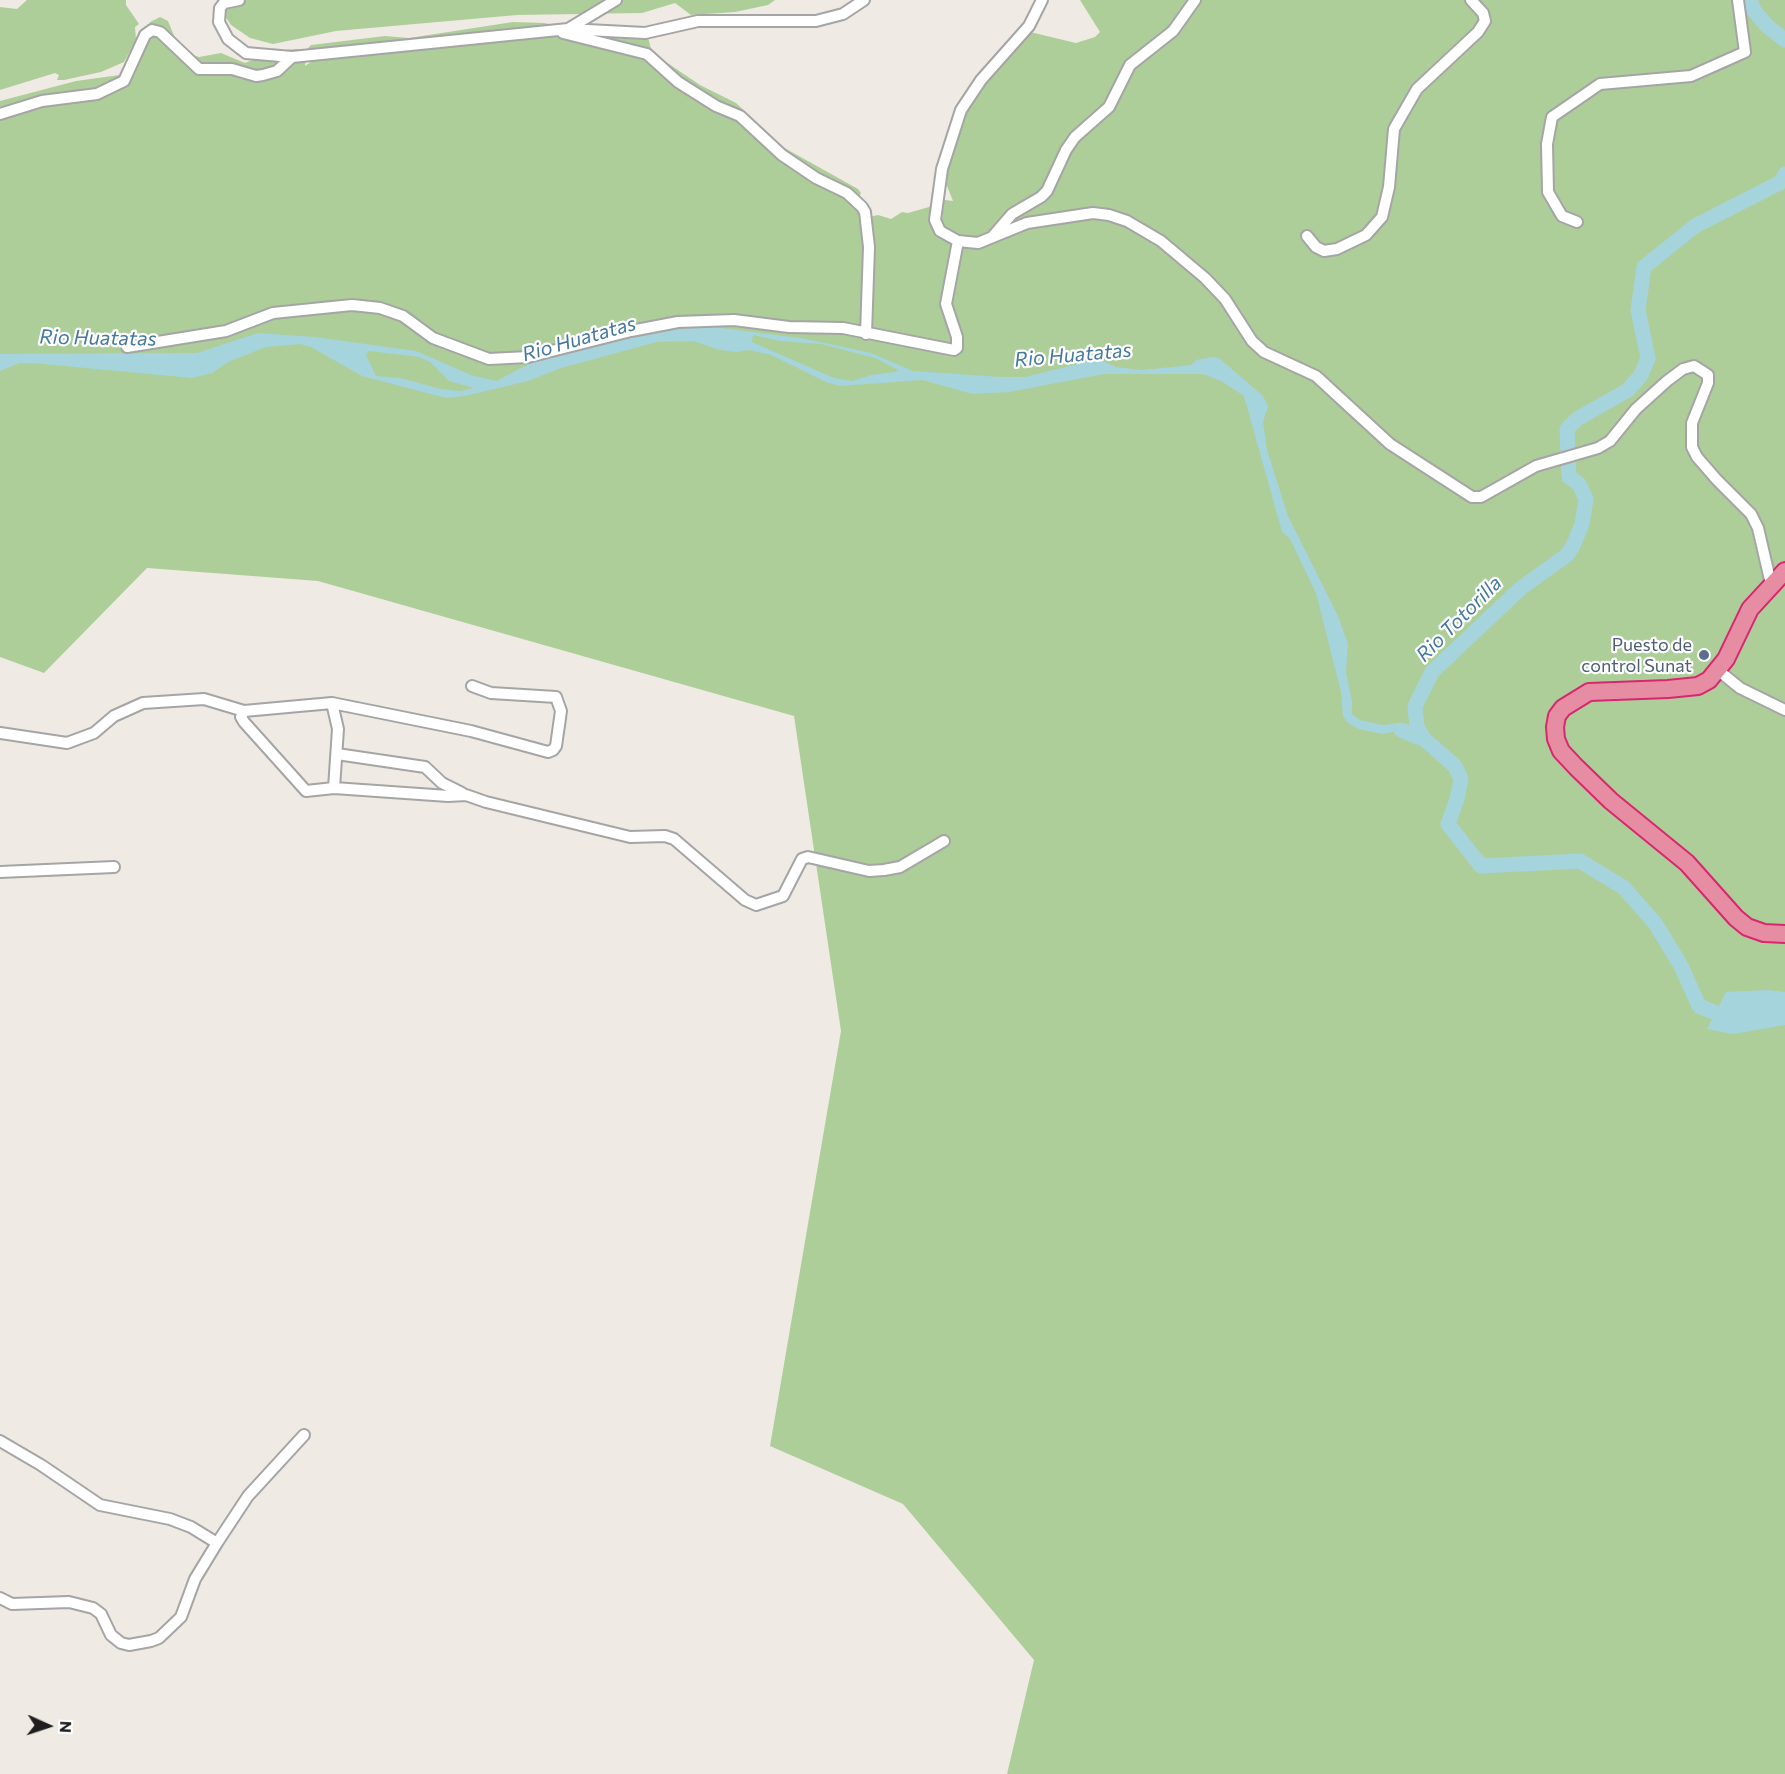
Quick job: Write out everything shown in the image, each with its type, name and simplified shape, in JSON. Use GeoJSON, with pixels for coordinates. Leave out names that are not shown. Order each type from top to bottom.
{"type":"FeatureCollection","features":[{"type":"Feature","properties":{"kind":"highway"},"geometry":{"type":"LineString","coordinates":[[1785,571],[1750,609],[1719,671],[1698,686],[1589,692],[1570,702],[1557,716],[1556,739],[1561,751],[1588,779],[1687,863],[1726,908],[1747,927],[1764,933],[1785,934]]}},
{"type":"Feature","properties":{"kind":"street"},"geometry":{"type":"LineString","coordinates":[[239,0],[224,3],[220,8],[219,22],[228,39],[246,53],[292,57],[554,30],[645,33],[698,21],[816,21],[843,15],[864,0]]}},
{"type":"Feature","properties":{"kind":"street"},"geometry":{"type":"LineString","coordinates":[[568,30],[616,0]]}},
{"type":"Feature","properties":{"kind":"street"},"geometry":{"type":"LineString","coordinates":[[1042,0],[1029,26],[981,80],[961,110],[942,169],[935,219],[940,231],[958,241],[978,243],[1027,223],[1093,213],[1109,214],[1127,221],[1161,241],[1205,278],[1225,299],[1252,341],[1264,352],[1316,376],[1378,434],[1452,487],[1472,497],[1481,497],[1536,466],[1598,448],[1610,441],[1636,409],[1676,374],[1694,366],[1708,375],[1708,382],[1692,423],[1692,447],[1697,457],[1717,480],[1751,514],[1758,528],[1771,584]]}},
{"type":"Feature","properties":{"kind":"street"},"geometry":{"type":"LineString","coordinates":[[993,238],[1012,214],[1041,197],[1047,190],[1066,150],[1075,137],[1109,107],[1130,65],[1173,31],[1195,0]]}},
{"type":"Feature","properties":{"kind":"street"},"geometry":{"type":"LineString","coordinates":[[1307,237],[1316,247],[1324,251],[1337,249],[1366,235],[1382,217],[1389,187],[1394,129],[1417,89],[1485,21],[1483,13],[1470,0]]}},
{"type":"Feature","properties":{"kind":"street"},"geometry":{"type":"LineString","coordinates":[[1577,222],[1562,216],[1548,192],[1547,144],[1552,117],[1600,84],[1691,76],[1745,52],[1738,0]]}},
{"type":"Feature","properties":{"kind":"street"},"geometry":{"type":"LineString","coordinates":[[0,114],[42,101],[97,94],[124,81],[145,35],[152,30],[160,32],[199,69],[232,69],[256,76],[277,71],[292,57]]}},
{"type":"Feature","properties":{"kind":"street"},"geometry":{"type":"LineString","coordinates":[[554,30],[647,54],[660,63],[678,82],[716,106],[740,116],[782,155],[816,178],[847,193],[862,207],[865,212],[870,247],[866,334]]}},
{"type":"Feature","properties":{"kind":"street"},"geometry":{"type":"LineString","coordinates":[[127,347],[226,331],[273,313],[352,305],[380,308],[403,316],[433,338],[489,359],[528,357],[631,331],[696,321],[734,320],[789,327],[843,328],[941,349],[957,348],[957,336],[946,304],[958,241]]}},
{"type":"Feature","properties":{"kind":"street"},"geometry":{"type":"LineString","coordinates":[[1719,671],[1740,688],[1785,710]]}},
{"type":"Feature","properties":{"kind":"street"},"geometry":{"type":"LineString","coordinates":[[0,733],[67,743],[94,734],[114,716],[130,707],[153,701],[204,699],[244,711],[332,703],[471,731],[548,752],[553,750],[556,746],[561,711],[556,697],[491,693],[472,686]]}},
{"type":"Feature","properties":{"kind":"street"},"geometry":{"type":"LineString","coordinates":[[332,703],[337,718],[334,788]]}},
{"type":"Feature","properties":{"kind":"street"},"geometry":{"type":"LineString","coordinates":[[244,711],[242,717],[244,722],[306,791],[334,788],[448,796],[466,795]]}},
{"type":"Feature","properties":{"kind":"street"},"geometry":{"type":"LineString","coordinates":[[337,754],[425,767],[442,783],[486,802],[630,837],[665,836],[674,839],[745,900],[756,905],[783,896],[802,859],[807,857],[869,871],[884,870],[900,867],[944,841]]}},
{"type":"Feature","properties":{"kind":"street"},"geometry":{"type":"LineString","coordinates":[[0,872],[114,867]]}},
{"type":"Feature","properties":{"kind":"street"},"geometry":{"type":"LineString","coordinates":[[0,1598],[12,1604],[22,1605],[69,1602],[87,1606],[101,1614],[111,1635],[121,1643],[129,1645],[159,1638],[181,1617],[195,1579],[248,1496],[304,1436]]}},
{"type":"Feature","properties":{"kind":"street"},"geometry":{"type":"LineString","coordinates":[[0,1441],[41,1465],[100,1505],[170,1519],[192,1527],[217,1543]]}},
{"type":"Feature","properties":{"kind":"green space"},"geometry":{"type":"Polygon","coordinates":[[[27,0],[126,0],[126,5],[139,24],[135,27],[136,40],[124,62],[101,72],[64,80],[57,80],[59,75],[55,73],[0,90],[0,7],[17,9],[27,0]]]}},
{"type":"Feature","properties":{"kind":"green space"},"geometry":{"type":"Polygon","coordinates":[[[247,0],[775,0],[768,5],[735,12],[691,15],[675,3],[642,13],[517,15],[336,31],[273,44],[250,38],[231,25],[223,13],[227,5],[247,0]]]}},
{"type":"Feature","properties":{"kind":"green space"},"geometry":{"type":"Polygon","coordinates":[[[1080,0],[1785,0],[1785,1774],[1007,1774],[1034,1660],[903,1504],[770,1446],[841,1031],[794,716],[318,581],[147,568],[44,673],[0,657],[0,101],[76,81],[127,74],[150,22],[160,17],[168,21],[175,38],[189,54],[199,57],[221,53],[245,63],[262,56],[277,56],[283,50],[297,49],[306,58],[305,66],[314,60],[305,51],[311,45],[385,36],[409,38],[513,22],[647,33],[651,49],[666,62],[700,85],[736,103],[781,146],[858,189],[861,193],[858,199],[869,217],[878,215],[891,219],[902,212],[908,213],[929,207],[937,199],[953,201],[943,176],[955,117],[1026,31],[1076,43],[1095,37],[1100,32],[1080,0]]]}},
{"type":"Feature","properties":{"kind":"water"},"geometry":{"type":"Polygon","coordinates":[[[705,326],[800,338],[871,353],[913,371],[1000,377],[1025,377],[1098,359],[1116,367],[1142,370],[1191,365],[1196,360],[1219,358],[1263,396],[1268,406],[1263,422],[1267,450],[1288,516],[1338,616],[1348,644],[1346,673],[1352,701],[1352,714],[1360,720],[1383,725],[1398,723],[1406,732],[1419,735],[1423,746],[1407,741],[1398,731],[1382,734],[1359,729],[1348,723],[1343,716],[1341,692],[1316,593],[1290,539],[1282,532],[1244,396],[1221,381],[1203,374],[1104,374],[1009,392],[972,394],[923,380],[840,386],[826,382],[771,355],[749,350],[736,352],[720,350],[693,341],[657,342],[561,368],[528,381],[465,396],[446,398],[362,376],[311,347],[300,344],[266,347],[228,362],[212,373],[192,378],[20,363],[0,371],[0,354],[197,353],[258,333],[315,337],[416,351],[471,375],[496,381],[531,363],[669,328],[705,326]],[[753,335],[752,342],[834,378],[852,381],[898,370],[875,358],[821,344],[780,341],[753,335]],[[369,351],[366,355],[376,376],[400,378],[441,389],[460,391],[474,388],[449,381],[430,362],[419,357],[369,351]]]}},
{"type":"Feature","properties":{"kind":"water"},"geometry":{"type":"Polygon","coordinates":[[[1768,990],[1785,992],[1785,1025],[1733,1034],[1707,1029],[1726,992],[1768,990]]]}},
{"type":"Feature","properties":{"kind":"waterway","name":"Rio Totorilla"},"geometry":{"type":"LineString","coordinates":[[1750,0],[1755,12],[1767,26],[1785,40]]}},
{"type":"Feature","properties":{"kind":"waterway","name":"Rio Totorilla"},"geometry":{"type":"LineString","coordinates":[[1733,1020],[1699,1006],[1681,966],[1655,923],[1623,887],[1580,861],[1481,866],[1448,824],[1461,779],[1455,766],[1424,739],[1417,727],[1415,706],[1432,672],[1521,588],[1567,555],[1573,546],[1582,524],[1586,499],[1579,484],[1569,477],[1567,429],[1577,419],[1628,390],[1641,375],[1648,358],[1638,310],[1644,267],[1695,226],[1781,182],[1785,174]]}},
{"type":"Feature","properties":{"kind":"waterway","name":"Rio Huatatas"},"geometry":{"type":"LineString","coordinates":[[1401,730],[1424,739]]}},
{"type":"Feature","properties":{"kind":"place","name":"Puesto de control Sunat"},"geometry":{"type":"Point","coordinates":[1704,655]}}]}
